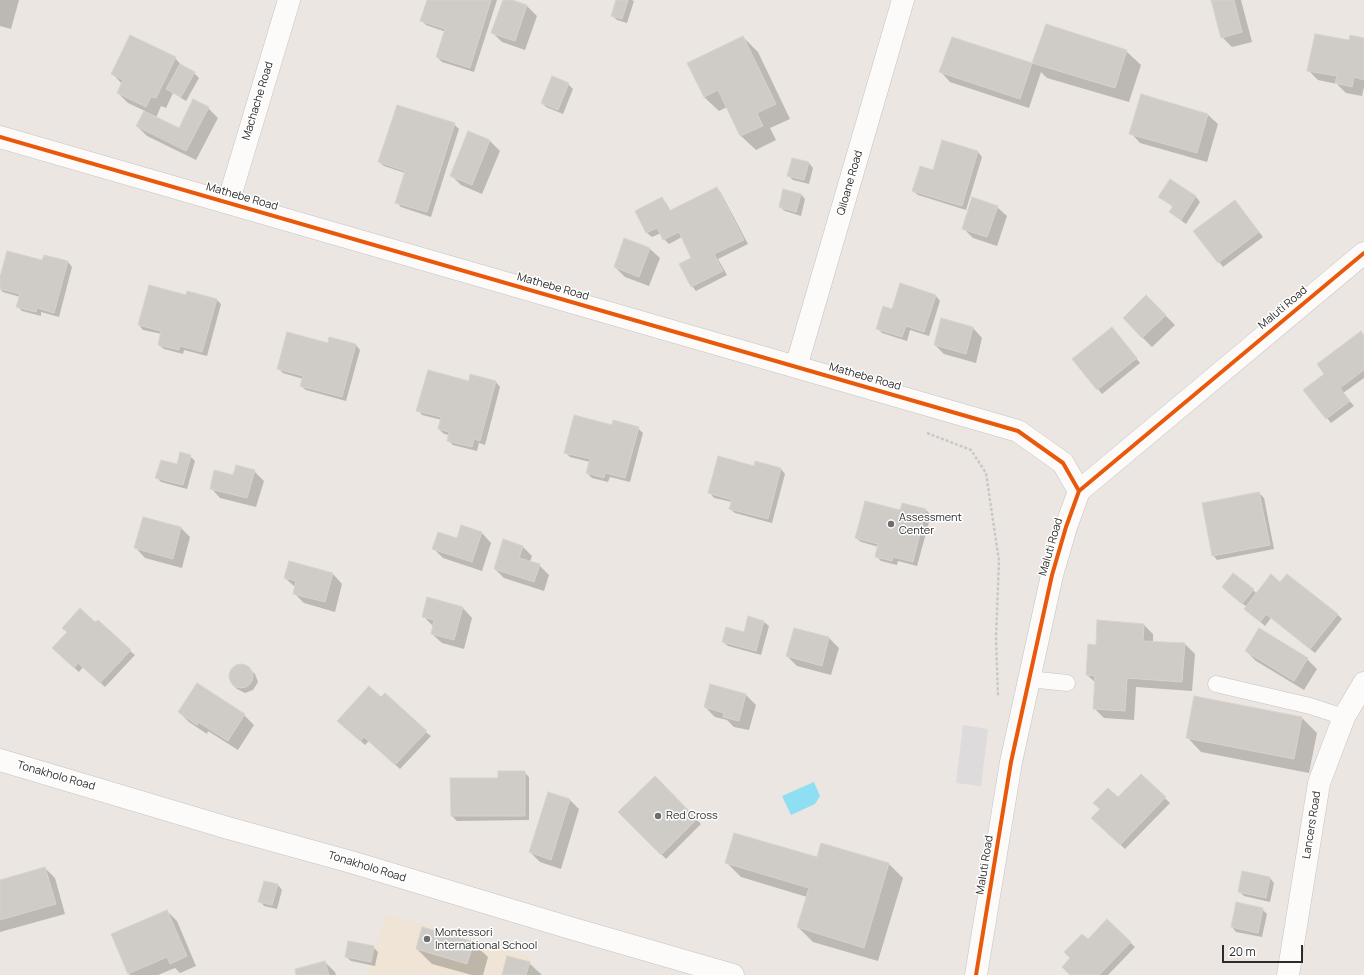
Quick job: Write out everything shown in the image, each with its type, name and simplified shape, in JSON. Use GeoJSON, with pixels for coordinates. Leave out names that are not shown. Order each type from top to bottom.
{"type":"FeatureCollection","features":[{"type":"Feature","properties":{"kind":"street","name":"Machache Road"},"geometry":{"type":"LineString","coordinates":[[228,203],[289,0]]}},
{"type":"Feature","properties":{"kind":"street","name":"Qiloane Road"},"geometry":{"type":"LineString","coordinates":[[796,367],[903,0]]}},
{"type":"Feature","properties":{"kind":"street","name":"Mathebe Road"},"geometry":{"type":"LineString","coordinates":[[0,137],[1018,431],[1063,463],[1079,491]]}},
{"type":"Feature","properties":{"kind":"street","name":"Maluti Road"},"geometry":{"type":"LineString","coordinates":[[976,975],[1011,762],[1052,575],[1066,527],[1079,491],[1364,253]]}},
{"type":"Feature","properties":{"kind":"street","name":"Lancers Road"},"geometry":{"type":"LineString","coordinates":[[1288,975],[1319,783],[1344,717],[1364,683]]}},
{"type":"Feature","properties":{"kind":"street","name":"Tonakholo Road"},"geometry":{"type":"LineString","coordinates":[[0,760],[733,975]]}},
{"type":"Feature","properties":{"kind":"lane"},"geometry":{"type":"LineString","coordinates":[[1029,679],[1068,682]]}},
{"type":"Feature","properties":{"kind":"lane"},"geometry":{"type":"LineString","coordinates":[[1216,684],[1310,706],[1344,717]]}},
{"type":"Feature","properties":{"kind":"path"},"geometry":{"type":"LineString","coordinates":[[920,430],[972,450],[986,472],[999,561],[996,638],[998,696]]}},
{"type":"Feature","properties":{"kind":"shaded area"},"geometry":{"type":"Polygon","coordinates":[[[963,725],[988,729],[981,786],[956,783],[963,725]]]}},
{"type":"Feature","properties":{"kind":"shaded area","name":"Montessori International School"},"geometry":{"type":"Polygon","coordinates":[[[386,914],[533,957],[528,975],[368,975],[386,914]]]}},
{"type":"Feature","properties":{"kind":"water"},"geometry":{"type":"Polygon","coordinates":[[[814,782],[820,796],[815,804],[791,815],[782,796],[814,782]]]}},
{"type":"Feature","properties":{"kind":"building"},"geometry":{"type":"Polygon","coordinates":[[[427,0],[491,0],[470,68],[436,57],[445,29],[420,21],[427,0]]]}},
{"type":"Feature","properties":{"kind":"building"},"geometry":{"type":"Polygon","coordinates":[[[503,0],[512,0],[527,5],[515,41],[491,33],[503,0]]]}},
{"type":"Feature","properties":{"kind":"building"},"geometry":{"type":"Polygon","coordinates":[[[616,0],[628,0],[622,19],[611,16],[616,0]]]}},
{"type":"Feature","properties":{"kind":"building"},"geometry":{"type":"Polygon","coordinates":[[[1211,0],[1234,0],[1242,32],[1221,38],[1211,0]]]}},
{"type":"Feature","properties":{"kind":"building"},"geometry":{"type":"Polygon","coordinates":[[[1046,24],[1127,50],[1115,88],[1032,63],[1046,24]]]}},
{"type":"Feature","properties":{"kind":"building"},"geometry":{"type":"Polygon","coordinates":[[[1315,34],[1349,40],[1350,35],[1364,38],[1364,80],[1354,77],[1352,87],[1335,83],[1337,76],[1307,71],[1315,34]]]}},
{"type":"Feature","properties":{"kind":"building"},"geometry":{"type":"Polygon","coordinates":[[[130,35],[176,57],[156,98],[151,97],[146,107],[117,93],[123,80],[111,74],[130,35]]]}},
{"type":"Feature","properties":{"kind":"building"},"geometry":{"type":"Polygon","coordinates":[[[743,36],[776,104],[757,113],[763,126],[740,136],[718,90],[704,97],[687,63],[743,36]]]}},
{"type":"Feature","properties":{"kind":"building"},"geometry":{"type":"Polygon","coordinates":[[[952,37],[1032,63],[1020,99],[939,72],[952,37]]]}},
{"type":"Feature","properties":{"kind":"building"},"geometry":{"type":"Polygon","coordinates":[[[180,64],[195,72],[181,97],[166,89],[180,64]]]}},
{"type":"Feature","properties":{"kind":"building"},"geometry":{"type":"Polygon","coordinates":[[[552,76],[569,83],[558,110],[541,103],[552,76]]]}},
{"type":"Feature","properties":{"kind":"building"},"geometry":{"type":"Polygon","coordinates":[[[1141,94],[1208,114],[1197,153],[1129,134],[1141,94]]]}},
{"type":"Feature","properties":{"kind":"building"},"geometry":{"type":"Polygon","coordinates":[[[193,99],[209,107],[186,151],[136,126],[144,111],[179,128],[193,99]]]}},
{"type":"Feature","properties":{"kind":"building"},"geometry":{"type":"Polygon","coordinates":[[[397,105],[455,123],[427,212],[395,203],[405,171],[378,162],[397,105]]]}},
{"type":"Feature","properties":{"kind":"building"},"geometry":{"type":"Polygon","coordinates":[[[468,131],[490,140],[472,185],[450,176],[468,131]]]}},
{"type":"Feature","properties":{"kind":"building"},"geometry":{"type":"Polygon","coordinates":[[[942,140],[978,151],[962,206],[912,191],[920,166],[933,170],[942,140]]]}},
{"type":"Feature","properties":{"kind":"building"},"geometry":{"type":"Polygon","coordinates":[[[792,158],[809,162],[804,180],[787,176],[792,158]]]}},
{"type":"Feature","properties":{"kind":"building"},"geometry":{"type":"Polygon","coordinates":[[[1170,179],[1196,196],[1181,220],[1169,212],[1173,206],[1158,197],[1170,179]]]}},
{"type":"Feature","properties":{"kind":"building"},"geometry":{"type":"Polygon","coordinates":[[[717,187],[744,240],[714,254],[723,271],[691,287],[679,264],[691,258],[679,232],[663,240],[657,228],[646,233],[635,211],[662,197],[669,211],[717,187]]]}},
{"type":"Feature","properties":{"kind":"building"},"geometry":{"type":"Polygon","coordinates":[[[783,189],[801,194],[796,212],[779,207],[783,189]]]}},
{"type":"Feature","properties":{"kind":"building"},"geometry":{"type":"Polygon","coordinates":[[[972,197],[998,206],[987,237],[962,229],[972,197]]]}},
{"type":"Feature","properties":{"kind":"building"},"geometry":{"type":"Polygon","coordinates":[[[1235,200],[1259,232],[1218,263],[1193,231],[1235,200]]]}},
{"type":"Feature","properties":{"kind":"building"},"geometry":{"type":"Polygon","coordinates":[[[624,238],[650,248],[639,277],[614,267],[624,238]]]}},
{"type":"Feature","properties":{"kind":"building"},"geometry":{"type":"Polygon","coordinates":[[[7,251],[42,260],[44,255],[68,261],[54,313],[37,308],[36,312],[16,307],[20,294],[0,289],[0,277],[7,251]]]}},
{"type":"Feature","properties":{"kind":"building"},"geometry":{"type":"Polygon","coordinates":[[[900,283],[936,295],[924,332],[906,326],[902,337],[876,329],[883,306],[892,309],[900,283]]]}},
{"type":"Feature","properties":{"kind":"building"},"geometry":{"type":"Polygon","coordinates":[[[149,285],[186,295],[187,291],[217,299],[202,352],[180,346],[179,350],[158,345],[161,331],[138,325],[149,285]]]}},
{"type":"Feature","properties":{"kind":"building"},"geometry":{"type":"Polygon","coordinates":[[[1146,295],[1166,315],[1142,338],[1123,318],[1146,295]]]}},
{"type":"Feature","properties":{"kind":"building"},"geometry":{"type":"Polygon","coordinates":[[[941,318],[973,327],[966,354],[934,345],[941,318]]]}},
{"type":"Feature","properties":{"kind":"building"},"geometry":{"type":"Polygon","coordinates":[[[1112,327],[1137,358],[1097,390],[1072,359],[1112,327]]]}},
{"type":"Feature","properties":{"kind":"building"},"geometry":{"type":"Polygon","coordinates":[[[1361,331],[1364,335],[1364,370],[1340,388],[1350,401],[1326,419],[1303,390],[1324,374],[1317,364],[1361,331]]]}},
{"type":"Feature","properties":{"kind":"building"},"geometry":{"type":"Polygon","coordinates":[[[287,332],[328,343],[329,337],[356,344],[342,397],[300,386],[303,376],[277,369],[287,332]]]}},
{"type":"Feature","properties":{"kind":"building"},"geometry":{"type":"Polygon","coordinates":[[[428,370],[469,381],[470,374],[496,381],[480,441],[474,439],[472,447],[447,441],[449,432],[438,429],[441,417],[416,411],[428,370]]]}},
{"type":"Feature","properties":{"kind":"building"},"geometry":{"type":"Polygon","coordinates":[[[574,415],[612,425],[613,420],[639,427],[625,478],[605,473],[604,478],[586,473],[590,459],[564,453],[574,415]]]}},
{"type":"Feature","properties":{"kind":"building"},"geometry":{"type":"Polygon","coordinates":[[[180,452],[191,455],[183,485],[155,478],[161,460],[177,464],[180,452]]]}},
{"type":"Feature","properties":{"kind":"building"},"geometry":{"type":"Polygon","coordinates":[[[718,456],[754,466],[755,461],[781,468],[768,519],[729,509],[732,500],[708,493],[718,456]]]}},
{"type":"Feature","properties":{"kind":"building"},"geometry":{"type":"Polygon","coordinates":[[[236,465],[255,470],[247,498],[210,489],[214,470],[233,475],[236,465]]]}},
{"type":"Feature","properties":{"kind":"building"},"geometry":{"type":"Polygon","coordinates":[[[1259,492],[1270,545],[1212,556],[1202,503],[1259,492]]]}},
{"type":"Feature","properties":{"kind":"building","name":"Assessment Center"},"geometry":{"type":"Polygon","coordinates":[[[865,501],[900,510],[902,503],[926,509],[913,562],[893,557],[892,561],[875,557],[878,544],[855,538],[865,501]]]}},
{"type":"Feature","properties":{"kind":"building"},"geometry":{"type":"Polygon","coordinates":[[[143,517],[181,527],[173,559],[134,548],[143,517]]]}},
{"type":"Feature","properties":{"kind":"building"},"geometry":{"type":"Polygon","coordinates":[[[461,525],[482,532],[472,562],[432,549],[438,532],[457,538],[461,525]]]}},
{"type":"Feature","properties":{"kind":"building"},"geometry":{"type":"Polygon","coordinates":[[[503,539],[523,546],[519,558],[540,564],[534,582],[494,569],[503,539]]]}},
{"type":"Feature","properties":{"kind":"building"},"geometry":{"type":"Polygon","coordinates":[[[289,561],[333,573],[325,602],[293,594],[296,581],[284,578],[289,561]]]}},
{"type":"Feature","properties":{"kind":"building"},"geometry":{"type":"Polygon","coordinates":[[[1233,573],[1254,589],[1242,604],[1222,587],[1233,573]]]}},
{"type":"Feature","properties":{"kind":"building"},"geometry":{"type":"Polygon","coordinates":[[[1271,574],[1280,582],[1287,574],[1338,614],[1310,649],[1266,614],[1260,622],[1244,609],[1271,574]]]}},
{"type":"Feature","properties":{"kind":"building"},"geometry":{"type":"Polygon","coordinates":[[[427,597],[463,607],[454,640],[431,634],[434,620],[422,617],[427,597]]]}},
{"type":"Feature","properties":{"kind":"building"},"geometry":{"type":"Polygon","coordinates":[[[80,608],[95,622],[98,620],[131,650],[100,683],[78,663],[74,668],[52,648],[67,632],[62,628],[80,608]]]}},
{"type":"Feature","properties":{"kind":"building"},"geometry":{"type":"Polygon","coordinates":[[[748,616],[764,621],[756,651],[722,642],[726,627],[744,632],[748,616]]]}},
{"type":"Feature","properties":{"kind":"building"},"geometry":{"type":"Polygon","coordinates":[[[1097,620],[1144,624],[1143,641],[1185,643],[1182,682],[1127,678],[1125,711],[1093,709],[1095,676],[1086,675],[1088,644],[1096,645],[1097,620]]]}},
{"type":"Feature","properties":{"kind":"building"},"geometry":{"type":"Polygon","coordinates":[[[794,628],[829,637],[822,666],[786,656],[794,628]]]}},
{"type":"Feature","properties":{"kind":"building"},"geometry":{"type":"Polygon","coordinates":[[[1259,628],[1308,658],[1294,681],[1245,651],[1259,628]]]}},
{"type":"Feature","properties":{"kind":"building"},"geometry":{"type":"Polygon","coordinates":[[[241,664],[246,665],[252,671],[252,681],[246,687],[241,688],[236,687],[230,681],[229,676],[230,671],[236,665],[241,664]]]}},
{"type":"Feature","properties":{"kind":"building"},"geometry":{"type":"Polygon","coordinates":[[[197,683],[245,714],[228,741],[198,722],[197,725],[178,712],[197,683]]]}},
{"type":"Feature","properties":{"kind":"building"},"geometry":{"type":"Polygon","coordinates":[[[710,684],[746,694],[739,721],[723,717],[724,713],[704,707],[710,684]]]}},
{"type":"Feature","properties":{"kind":"building"},"geometry":{"type":"Polygon","coordinates":[[[369,686],[381,697],[385,693],[427,731],[395,765],[364,737],[360,741],[337,721],[369,686]]]}},
{"type":"Feature","properties":{"kind":"building"},"geometry":{"type":"Polygon","coordinates":[[[1194,696],[1302,717],[1294,759],[1186,738],[1194,696]]]}},
{"type":"Feature","properties":{"kind":"building"},"geometry":{"type":"Polygon","coordinates":[[[498,771],[525,771],[525,816],[451,816],[450,778],[498,778],[498,771]]]}},
{"type":"Feature","properties":{"kind":"building"},"geometry":{"type":"Polygon","coordinates":[[[1141,774],[1166,797],[1120,845],[1091,818],[1100,809],[1093,803],[1108,788],[1118,797],[1141,774]]]}},
{"type":"Feature","properties":{"kind":"building","name":"Red Cross"},"geometry":{"type":"Polygon","coordinates":[[[655,776],[697,819],[661,855],[618,812],[655,776]]]}},
{"type":"Feature","properties":{"kind":"building"},"geometry":{"type":"Polygon","coordinates":[[[548,792],[570,799],[551,860],[529,852],[548,792]]]}},
{"type":"Feature","properties":{"kind":"building"},"geometry":{"type":"Polygon","coordinates":[[[734,833],[817,857],[821,843],[889,863],[864,948],[797,927],[809,888],[725,863],[734,833]]]}},
{"type":"Feature","properties":{"kind":"building"},"geometry":{"type":"Polygon","coordinates":[[[45,867],[56,904],[0,920],[0,880],[45,867]]]}},
{"type":"Feature","properties":{"kind":"building"},"geometry":{"type":"Polygon","coordinates":[[[1242,871],[1270,877],[1266,898],[1238,892],[1242,871]]]}},
{"type":"Feature","properties":{"kind":"building"},"geometry":{"type":"Polygon","coordinates":[[[264,881],[278,884],[272,905],[258,902],[264,881]]]}},
{"type":"Feature","properties":{"kind":"building"},"geometry":{"type":"Polygon","coordinates":[[[1236,902],[1263,908],[1258,933],[1231,927],[1236,902]]]}},
{"type":"Feature","properties":{"kind":"building"},"geometry":{"type":"Polygon","coordinates":[[[167,910],[187,956],[170,964],[167,957],[128,974],[111,934],[167,910]]]}},
{"type":"Feature","properties":{"kind":"building"},"geometry":{"type":"Polygon","coordinates":[[[1107,919],[1131,942],[1099,975],[1070,975],[1062,967],[1070,958],[1064,952],[1082,934],[1088,939],[1107,919]]]}},
{"type":"Feature","properties":{"kind":"building"},"geometry":{"type":"Polygon","coordinates":[[[422,927],[474,942],[467,964],[416,949],[422,927]]]}},
{"type":"Feature","properties":{"kind":"building"},"geometry":{"type":"Polygon","coordinates":[[[348,941],[374,946],[371,962],[345,957],[348,941]]]}},
{"type":"Feature","properties":{"kind":"building"},"geometry":{"type":"Polygon","coordinates":[[[507,956],[530,962],[526,975],[502,975],[507,956]]]}},
{"type":"Feature","properties":{"kind":"building"},"geometry":{"type":"Polygon","coordinates":[[[325,961],[329,975],[296,975],[295,969],[325,961]]]}},
{"type":"Feature","properties":{"kind":"cycle path"},"geometry":{"type":"LineString","coordinates":[[0,137],[1018,431],[1063,463],[1079,491]]}},
{"type":"Feature","properties":{"kind":"cycle path"},"geometry":{"type":"LineString","coordinates":[[976,975],[1011,762],[1052,575],[1066,527],[1079,491],[1364,253]]}},
{"type":"Feature","properties":{"kind":"place","name":"Assessment Center"},"geometry":{"type":"Point","coordinates":[891,524]}},
{"type":"Feature","properties":{"kind":"place","name":"Red Cross"},"geometry":{"type":"Point","coordinates":[658,816]}},
{"type":"Feature","properties":{"kind":"place","name":"Montessori International School"},"geometry":{"type":"Point","coordinates":[427,939]}}]}
